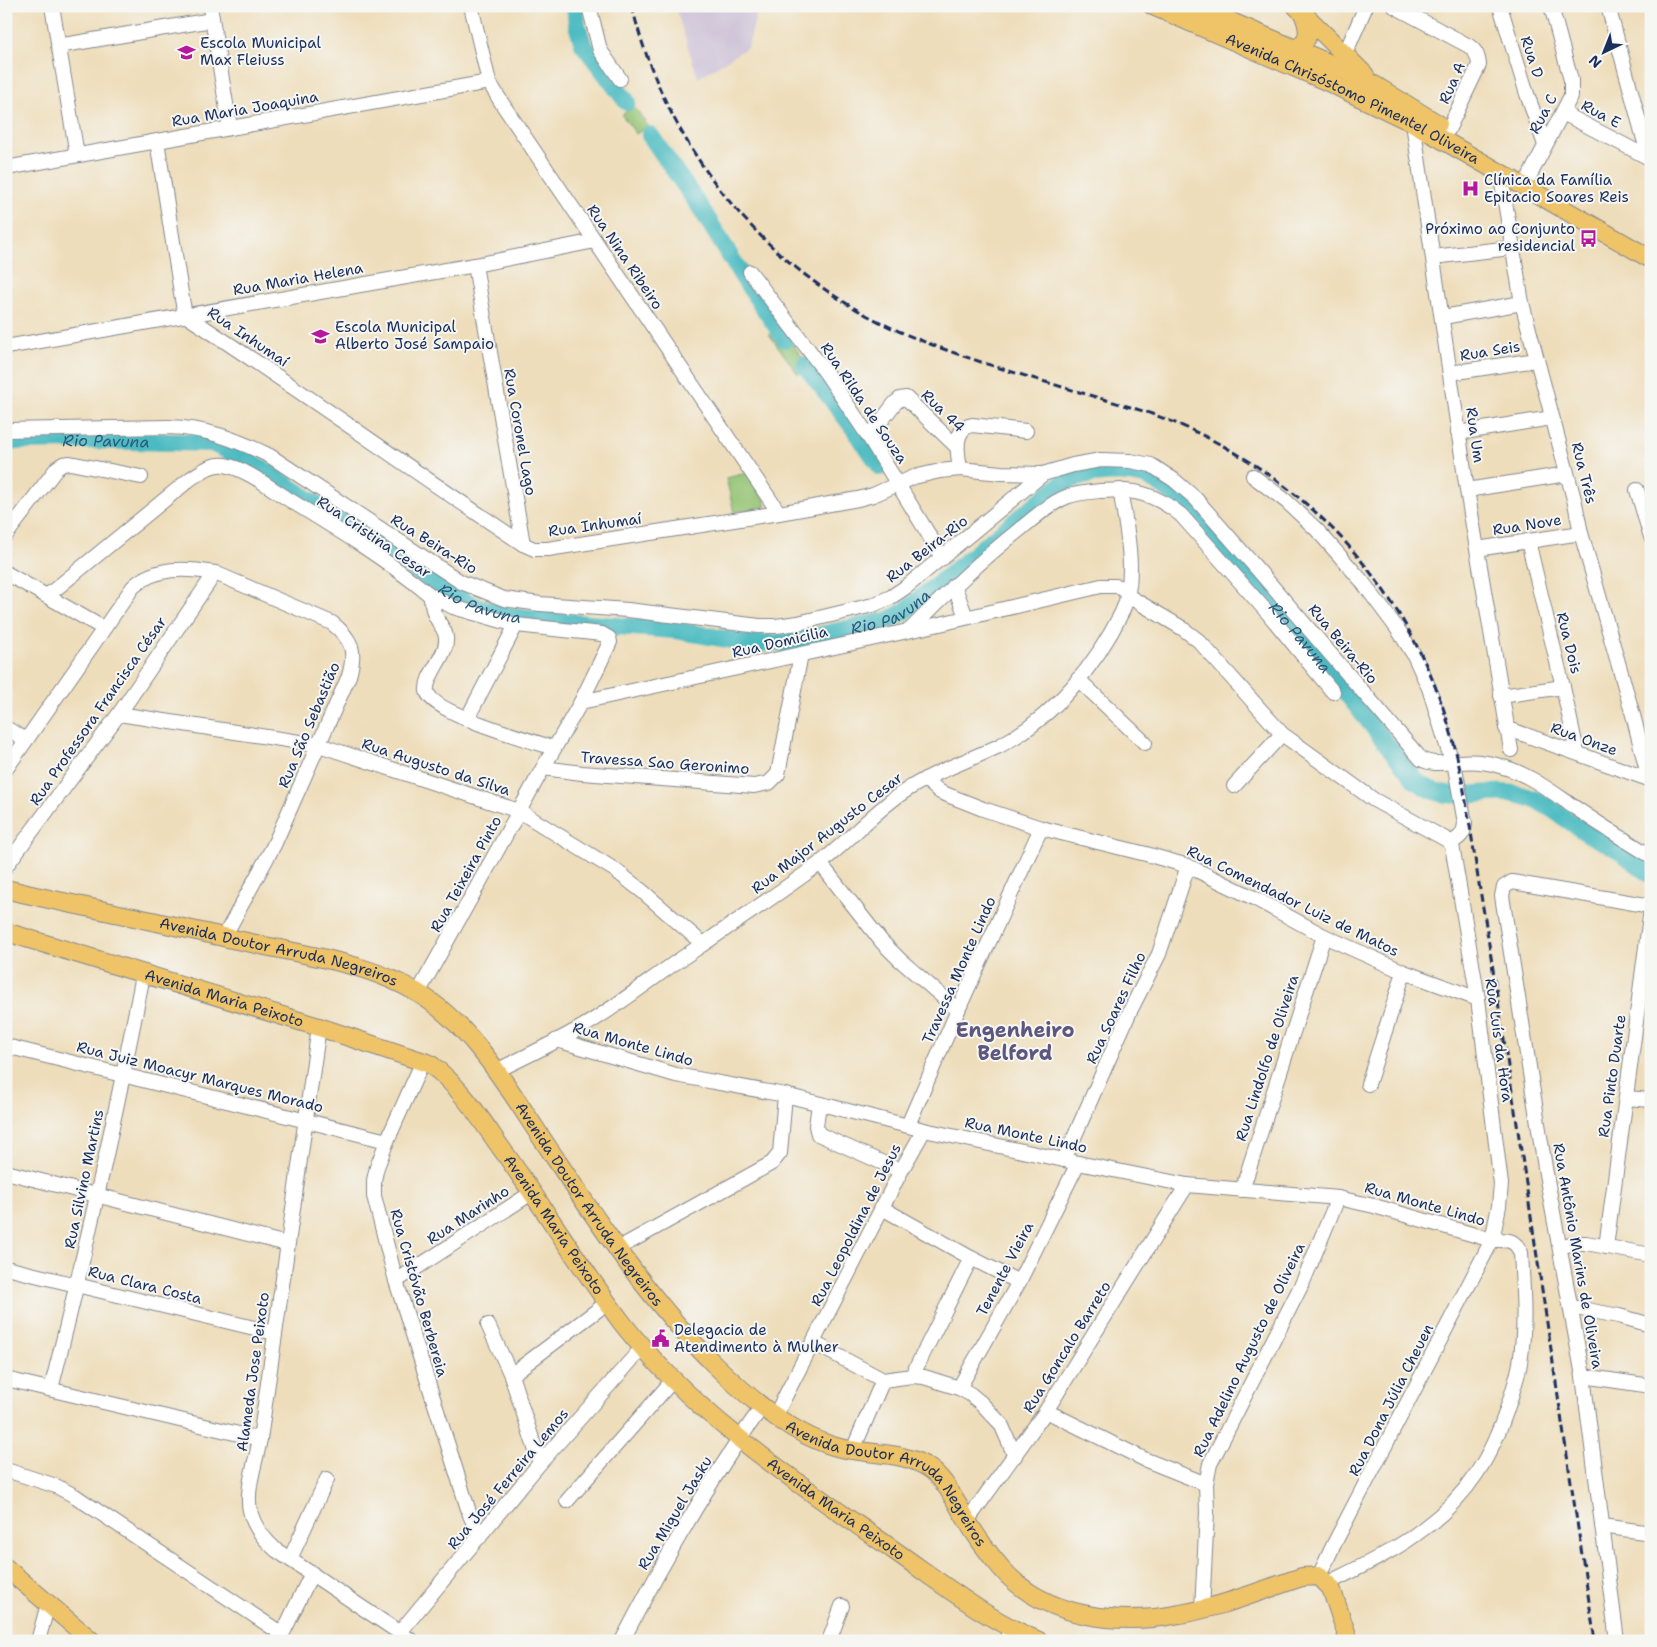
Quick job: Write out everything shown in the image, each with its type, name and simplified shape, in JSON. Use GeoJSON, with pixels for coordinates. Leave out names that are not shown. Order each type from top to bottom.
{"type":"FeatureCollection","features":[{"type":"Feature","properties":{"kind":"main road","name":"Avenida Chrisóstomo Pimentel Oliveira"},"geometry":{"type":"LineString","coordinates":[[1153,6],[1332,84],[1413,123],[1651,259]]}},
{"type":"Feature","properties":{"kind":"main road","name":"Avenida Chrisóstomo Pimentel Oliveira"},"geometry":{"type":"LineString","coordinates":[[1194,6],[1297,49],[1376,86],[1448,130],[1651,246]]}},
{"type":"Feature","properties":{"kind":"main road"},"geometry":{"type":"LineString","coordinates":[[1247,46],[1281,54],[1297,49],[1308,36],[1309,29],[1299,9]]}},
{"type":"Feature","properties":{"kind":"main road"},"geometry":{"type":"LineString","coordinates":[[1299,9],[1376,86]]}},
{"type":"Feature","properties":{"kind":"main road","name":"Avenida Doutor Arruda Negreiros"},"geometry":{"type":"LineString","coordinates":[[6,889],[333,960],[389,978],[418,993],[444,1012],[470,1035],[641,1283],[689,1340],[730,1380],[769,1411],[790,1426],[818,1441],[852,1452],[900,1458],[927,1467],[945,1484],[967,1521],[997,1564],[1008,1576],[1036,1597],[1070,1611],[1097,1617],[1135,1619],[1202,1610],[1302,1577],[1323,1580]]}},
{"type":"Feature","properties":{"kind":"main road","name":"Avenida Maria Peixoto"},"geometry":{"type":"LineString","coordinates":[[6,932],[319,1027],[423,1061],[441,1072],[455,1086],[482,1120],[533,1192],[607,1303],[642,1348],[674,1380],[739,1438],[1009,1634],[1039,1641]]}},
{"type":"Feature","properties":{"kind":"main road"},"geometry":{"type":"LineString","coordinates":[[6,1568],[92,1641]]}},
{"type":"Feature","properties":{"kind":"main road"},"geometry":{"type":"LineString","coordinates":[[1323,1580],[1349,1641]]}},
{"type":"Feature","properties":{"kind":"street"},"geometry":{"type":"LineString","coordinates":[[52,6],[77,155]]}},
{"type":"Feature","properties":{"kind":"street","name":"Rua Nina Ribeiro"},"geometry":{"type":"LineString","coordinates":[[471,6],[489,82],[502,105],[779,514]]}},
{"type":"Feature","properties":{"kind":"street"},"geometry":{"type":"LineString","coordinates":[[589,6],[600,50],[620,79]]}},
{"type":"Feature","properties":{"kind":"street"},"geometry":{"type":"LineString","coordinates":[[1345,54],[1366,6]]}},
{"type":"Feature","properties":{"kind":"street","name":"Rua A"},"geometry":{"type":"LineString","coordinates":[[1394,6],[1469,46],[1475,50],[1478,56],[1479,64],[1448,130]]}},
{"type":"Feature","properties":{"kind":"street","name":"Rua C"},"geometry":{"type":"LineString","coordinates":[[1529,177],[1571,96],[1571,80],[1551,6]]}},
{"type":"Feature","properties":{"kind":"street"},"geometry":{"type":"LineString","coordinates":[[1608,6],[1650,158]]}},
{"type":"Feature","properties":{"kind":"street","name":"Rua D"},"geometry":{"type":"LineString","coordinates":[[1500,7],[1529,101],[1545,145]]}},
{"type":"Feature","properties":{"kind":"street"},"geometry":{"type":"LineString","coordinates":[[58,46],[211,13],[230,128]]}},
{"type":"Feature","properties":{"kind":"street","name":"Rua Maria Joaquina"},"geometry":{"type":"LineString","coordinates":[[6,168],[489,82]]}},
{"type":"Feature","properties":{"kind":"street","name":"Rua E"},"geometry":{"type":"LineString","coordinates":[[1563,113],[1650,158]]}},
{"type":"Feature","properties":{"kind":"street","name":"Rua Um"},"geometry":{"type":"LineString","coordinates":[[1413,123],[1443,317],[1466,490],[1510,750]]}},
{"type":"Feature","properties":{"kind":"street"},"geometry":{"type":"LineString","coordinates":[[157,141],[186,315]]}},
{"type":"Feature","properties":{"kind":"street","name":"Rua Três"},"geometry":{"type":"LineString","coordinates":[[1500,172],[1511,248],[1536,360],[1575,503],[1581,533],[1650,780]]}},
{"type":"Feature","properties":{"kind":"street","name":"Rua Maria Helena"},"geometry":{"type":"LineString","coordinates":[[6,347],[475,266],[595,241]]}},
{"type":"Feature","properties":{"kind":"street"},"geometry":{"type":"LineString","coordinates":[[1433,258],[1511,248]]}},
{"type":"Feature","properties":{"kind":"street","name":"Rua Coronel Lago"},"geometry":{"type":"LineString","coordinates":[[475,266],[523,544]]}},
{"type":"Feature","properties":{"kind":"street","name":"Rua Rilda de Souza"},"geometry":{"type":"LineString","coordinates":[[750,272],[826,373],[870,437],[943,558]]}},
{"type":"Feature","properties":{"kind":"street"},"geometry":{"type":"LineString","coordinates":[[1443,317],[1522,303]]}},
{"type":"Feature","properties":{"kind":"street","name":"Rua Inhumaí"},"geometry":{"type":"LineString","coordinates":[[186,315],[523,544],[534,548],[548,549],[779,514],[858,499],[926,474],[960,469],[1001,473],[1044,474]]}},
{"type":"Feature","properties":{"kind":"street","name":"Rua Seis"},"geometry":{"type":"LineString","coordinates":[[1450,373],[1536,360]]}},
{"type":"Feature","properties":{"kind":"street","name":"Rua 44"},"geometry":{"type":"LineString","coordinates":[[870,437],[895,403],[900,399],[906,398],[957,447]]}},
{"type":"Feature","properties":{"kind":"street"},"geometry":{"type":"LineString","coordinates":[[1458,433],[1552,418]]}},
{"type":"Feature","properties":{"kind":"street"},"geometry":{"type":"LineString","coordinates":[[960,469],[957,447],[961,432],[968,426],[1026,431]]}},
{"type":"Feature","properties":{"kind":"street","name":"Rua Beira-Rio"},"geometry":{"type":"LineString","coordinates":[[6,430],[168,427],[189,428],[215,433],[243,443],[270,456],[460,582],[504,599],[628,610],[759,626],[776,626],[873,605],[906,587],[1044,474],[1073,465],[1101,460],[1130,460],[1151,466],[1174,480],[1195,498],[1421,760],[1438,764],[1472,762],[1500,766],[1530,778],[1651,856]]}},
{"type":"Feature","properties":{"kind":"street"},"geometry":{"type":"LineString","coordinates":[[6,536],[57,468],[63,464],[70,463],[142,477]]}},
{"type":"Feature","properties":{"kind":"street","name":"Rua Cristina Cesar"},"geometry":{"type":"LineString","coordinates":[[47,596],[190,479],[214,465],[226,465],[268,486],[385,561],[430,595],[435,616],[444,630],[446,638],[445,647],[428,683],[428,694],[433,701],[467,719],[554,748]]}},
{"type":"Feature","properties":{"kind":"street"},"geometry":{"type":"LineString","coordinates":[[1466,490],[1566,474]]}},
{"type":"Feature","properties":{"kind":"street"},"geometry":{"type":"LineString","coordinates":[[1253,476],[1286,501],[1317,530],[1361,580],[1400,631],[1414,655],[1429,688],[1453,762],[1466,823],[1460,838],[1451,844]]}},
{"type":"Feature","properties":{"kind":"street"},"geometry":{"type":"LineString","coordinates":[[910,630],[954,585],[1040,513],[1066,497],[1089,492],[1120,490],[1148,495],[1165,502],[1181,516],[1267,612],[1333,692]]}},
{"type":"Feature","properties":{"kind":"street","name":"Rua Major Augusto Cesar"},"geometry":{"type":"LineString","coordinates":[[496,1071],[583,1026],[820,863],[892,800],[925,779],[978,756],[1021,733],[1057,703],[1100,649],[1123,610],[1128,596],[1130,560],[1120,490]]}},
{"type":"Feature","properties":{"kind":"street"},"geometry":{"type":"LineString","coordinates":[[1637,490],[1651,537]]}},
{"type":"Feature","properties":{"kind":"street","name":"Rua Nove"},"geometry":{"type":"LineString","coordinates":[[1477,549],[1581,533]]}},
{"type":"Feature","properties":{"kind":"street","name":"Rua Dois"},"geometry":{"type":"LineString","coordinates":[[1528,541],[1563,687],[1576,752]]}},
{"type":"Feature","properties":{"kind":"street","name":"Rua São Sebastião"},"geometry":{"type":"LineString","coordinates":[[6,769],[103,628],[133,587],[142,578],[154,573],[171,571],[194,570],[215,573],[332,623],[347,637],[353,653],[353,662],[349,676],[274,845],[224,937]]}},
{"type":"Feature","properties":{"kind":"street"},"geometry":{"type":"LineString","coordinates":[[6,573],[103,628]]}},
{"type":"Feature","properties":{"kind":"street","name":"Rua Professora Francisca César"},"geometry":{"type":"LineString","coordinates":[[6,866],[119,714],[215,573]]}},
{"type":"Feature","properties":{"kind":"street"},"geometry":{"type":"LineString","coordinates":[[954,585],[966,617]]}},
{"type":"Feature","properties":{"kind":"street","name":"Rua Domicilia"},"geometry":{"type":"LineString","coordinates":[[581,702],[1101,586],[1116,586],[1121,587],[1128,596],[1182,628],[1199,641],[1282,734],[1368,796],[1446,838],[1451,844]]}},
{"type":"Feature","properties":{"kind":"street"},"geometry":{"type":"LineString","coordinates":[[430,595],[453,607],[516,625],[467,719]]}},
{"type":"Feature","properties":{"kind":"street","name":"Rua Teixeira Pinto"},"geometry":{"type":"LineString","coordinates":[[418,993],[581,702],[606,650],[609,638],[602,634],[516,625]]}},
{"type":"Feature","properties":{"kind":"street","name":"Travessa Sao Geronimo"},"geometry":{"type":"LineString","coordinates":[[543,768],[582,773],[754,786],[769,783],[778,774],[801,654]]}},
{"type":"Feature","properties":{"kind":"street"},"geometry":{"type":"LineString","coordinates":[[1078,678],[1145,743]]}},
{"type":"Feature","properties":{"kind":"street"},"geometry":{"type":"LineString","coordinates":[[1500,696],[1563,687]]}},
{"type":"Feature","properties":{"kind":"street","name":"Rua Augusto da Silva"},"geometry":{"type":"LineString","coordinates":[[119,714],[319,745],[519,811],[615,870],[703,944]]}},
{"type":"Feature","properties":{"kind":"street"},"geometry":{"type":"LineString","coordinates":[[6,728],[26,740]]}},
{"type":"Feature","properties":{"kind":"street","name":"Rua Onze"},"geometry":{"type":"LineString","coordinates":[[1506,728],[1650,780]]}},
{"type":"Feature","properties":{"kind":"street"},"geometry":{"type":"LineString","coordinates":[[1234,786],[1282,734]]}},
{"type":"Feature","properties":{"kind":"street","name":"Rua Comendador Luiz de Matos"},"geometry":{"type":"LineString","coordinates":[[925,779],[940,792],[958,800],[1041,828],[1188,866],[1254,898],[1324,936],[1404,972],[1478,999]]}},
{"type":"Feature","properties":{"kind":"street","name":"Travessa Monte Lindo"},"geometry":{"type":"LineString","coordinates":[[908,1125],[1041,828]]}},
{"type":"Feature","properties":{"kind":"street","name":"Rua Luís da Hora"},"geometry":{"type":"LineString","coordinates":[[1451,844],[1478,999],[1501,1184],[1499,1206],[1492,1240]]}},
{"type":"Feature","properties":{"kind":"street"},"geometry":{"type":"LineString","coordinates":[[820,863],[882,942],[958,1010]]}},
{"type":"Feature","properties":{"kind":"street","name":"Rua Soares Filho"},"geometry":{"type":"LineString","coordinates":[[1064,1160],[1131,1010],[1159,954],[1188,866]]}},
{"type":"Feature","properties":{"kind":"street","name":"Rua Pinto Duarte"},"geometry":{"type":"LineString","coordinates":[[1512,882],[1651,908],[1606,1247]]}},
{"type":"Feature","properties":{"kind":"street","name":"Rua Antônio Marins de Oliveira"},"geometry":{"type":"LineString","coordinates":[[1512,882],[1504,887],[1502,896],[1546,1174],[1583,1376],[1617,1641]]}},
{"type":"Feature","properties":{"kind":"street","name":"Rua Lindolfo de Oliveira"},"geometry":{"type":"LineString","coordinates":[[1242,1190],[1324,936]]}},
{"type":"Feature","properties":{"kind":"street"},"geometry":{"type":"LineString","coordinates":[[1368,1084],[1404,972]]}},
{"type":"Feature","properties":{"kind":"street","name":"Rua Silvino Martins"},"geometry":{"type":"LineString","coordinates":[[51,1389],[78,1285],[98,1196],[143,974]]}},
{"type":"Feature","properties":{"kind":"street","name":"Alameda Jose Peixoto"},"geometry":{"type":"LineString","coordinates":[[319,1027],[260,1439],[248,1502],[250,1516],[256,1529],[265,1540],[290,1559],[412,1641]]}},
{"type":"Feature","properties":{"kind":"street","name":"Rua Monte Lindo"},"geometry":{"type":"LineString","coordinates":[[557,1040],[676,1075],[785,1095],[924,1130],[1078,1164],[1187,1185],[1338,1198],[1374,1206],[1492,1240],[1508,1240],[1518,1245],[1521,1253],[1524,1311],[1520,1363],[1501,1428],[1486,1460],[1466,1489],[1443,1513],[1422,1530],[1366,1564],[1323,1580]]}},
{"type":"Feature","properties":{"kind":"street","name":"Rua Juiz Moacyr Marques Morado"},"geometry":{"type":"LineString","coordinates":[[6,1046],[305,1119],[386,1141]]}},
{"type":"Feature","properties":{"kind":"street","name":"Rua Cristóvão Berbereia"},"geometry":{"type":"LineString","coordinates":[[423,1061],[386,1141],[374,1180],[374,1196],[396,1281],[467,1506],[480,1536]]}},
{"type":"Feature","properties":{"kind":"street"},"geometry":{"type":"LineString","coordinates":[[617,1249],[772,1164],[780,1153],[785,1095]]}},
{"type":"Feature","properties":{"kind":"street"},"geometry":{"type":"LineString","coordinates":[[1626,1098],[1651,1100]]}},
{"type":"Feature","properties":{"kind":"street"},"geometry":{"type":"LineString","coordinates":[[819,1104],[816,1126],[818,1134],[900,1171]]}},
{"type":"Feature","properties":{"kind":"street","name":"Rua Leopoldina de Jesus"},"geometry":{"type":"LineString","coordinates":[[769,1411],[814,1343],[900,1171],[924,1130]]}},
{"type":"Feature","properties":{"kind":"street","name":"Tenente Vieira"},"geometry":{"type":"LineString","coordinates":[[958,1388],[1018,1282],[1078,1164]]}},
{"type":"Feature","properties":{"kind":"street"},"geometry":{"type":"LineString","coordinates":[[6,1172],[288,1244]]}},
{"type":"Feature","properties":{"kind":"street","name":"Rua Goncalo Barreto"},"geometry":{"type":"LineString","coordinates":[[967,1521],[1046,1411],[1187,1185]]}},
{"type":"Feature","properties":{"kind":"street","name":"Rua Marinho"},"geometry":{"type":"LineString","coordinates":[[396,1281],[533,1192]]}},
{"type":"Feature","properties":{"kind":"street","name":"Rua Adelino Augusto de Oliveira"},"geometry":{"type":"LineString","coordinates":[[1202,1610],[1208,1472],[1214,1456],[1303,1282],[1338,1198]]}},
{"type":"Feature","properties":{"kind":"street"},"geometry":{"type":"LineString","coordinates":[[882,1208],[1018,1282]]}},
{"type":"Feature","properties":{"kind":"street","name":"Rua Dona Júlia Cheuen"},"geometry":{"type":"LineString","coordinates":[[1323,1580],[1334,1544],[1492,1240]]}},
{"type":"Feature","properties":{"kind":"street"},"geometry":{"type":"LineString","coordinates":[[1560,1247],[1586,1242],[1651,1255]]}},
{"type":"Feature","properties":{"kind":"street"},"geometry":{"type":"LineString","coordinates":[[912,1376],[971,1258]]}},
{"type":"Feature","properties":{"kind":"street","name":"Rua Clara Costa"},"geometry":{"type":"LineString","coordinates":[[6,1268],[275,1333]]}},
{"type":"Feature","properties":{"kind":"street"},"geometry":{"type":"LineString","coordinates":[[510,1375],[607,1303]]}},
{"type":"Feature","properties":{"kind":"street"},"geometry":{"type":"LineString","coordinates":[[1571,1307],[1619,1316],[1651,1325]]}},
{"type":"Feature","properties":{"kind":"street"},"geometry":{"type":"LineString","coordinates":[[488,1325],[510,1375],[540,1463]]}},
{"type":"Feature","properties":{"kind":"street"},"geometry":{"type":"LineString","coordinates":[[814,1343],[883,1380],[912,1376],[924,1377],[970,1394],[1001,1424],[1015,1456]]}},
{"type":"Feature","properties":{"kind":"street","name":"Rua José Ferreira Lemos"},"geometry":{"type":"LineString","coordinates":[[400,1632],[540,1463],[642,1348]]}},
{"type":"Feature","properties":{"kind":"street"},"geometry":{"type":"LineString","coordinates":[[1583,1376],[1651,1386]]}},
{"type":"Feature","properties":{"kind":"street"},"geometry":{"type":"LineString","coordinates":[[6,1379],[260,1439]]}},
{"type":"Feature","properties":{"kind":"street"},"geometry":{"type":"LineString","coordinates":[[567,1500],[674,1380]]}},
{"type":"Feature","properties":{"kind":"street"},"geometry":{"type":"LineString","coordinates":[[852,1452],[883,1380]]}},
{"type":"Feature","properties":{"kind":"street","name":"Rua Miguel Jasku"},"geometry":{"type":"LineString","coordinates":[[622,1641],[660,1568],[739,1438],[769,1411]]}},
{"type":"Feature","properties":{"kind":"street"},"geometry":{"type":"LineString","coordinates":[[1046,1411],[1154,1463],[1206,1484]]}},
{"type":"Feature","properties":{"kind":"street"},"geometry":{"type":"LineString","coordinates":[[6,1470],[56,1486],[75,1496],[280,1638],[312,1574]]}},
{"type":"Feature","properties":{"kind":"street"},"geometry":{"type":"LineString","coordinates":[[290,1559],[327,1479]]}},
{"type":"Feature","properties":{"kind":"street"},"geometry":{"type":"LineString","coordinates":[[1602,1526],[1651,1533]]}},
{"type":"Feature","properties":{"kind":"street"},"geometry":{"type":"LineString","coordinates":[[38,1641],[48,1604]]}},
{"type":"Feature","properties":{"kind":"street"},"geometry":{"type":"LineString","coordinates":[[829,1641],[842,1606]]}},
{"type":"Feature","properties":{"kind":"shaded area"},"geometry":{"type":"Polygon","coordinates":[[[675,6],[758,6],[748,47],[698,78],[675,6]]]}},
{"type":"Feature","properties":{"kind":"green space"},"geometry":{"type":"Polygon","coordinates":[[[634,106],[648,126],[636,134],[622,115],[634,106]]]}},
{"type":"Feature","properties":{"kind":"green space"},"geometry":{"type":"Polygon","coordinates":[[[775,330],[784,341],[788,338],[806,362],[802,366],[804,370],[798,374],[769,334],[775,330]]]}},
{"type":"Feature","properties":{"kind":"green space"},"geometry":{"type":"Polygon","coordinates":[[[747,473],[765,500],[765,508],[734,512],[726,478],[747,473]]]}},
{"type":"Feature","properties":{"kind":"waterway"},"geometry":{"type":"LineString","coordinates":[[575,6],[577,25],[583,44],[627,102]]}},
{"type":"Feature","properties":{"kind":"waterway"},"geometry":{"type":"LineString","coordinates":[[650,135],[702,210],[744,279],[785,339]]}},
{"type":"Feature","properties":{"kind":"waterway"},"geometry":{"type":"LineString","coordinates":[[805,365],[881,467]]}},
{"type":"Feature","properties":{"kind":"waterway","name":"Rio Pavuna"},"geometry":{"type":"LineString","coordinates":[[6,441],[88,440],[212,443],[252,462],[450,593],[472,605],[510,616],[674,630],[749,643],[783,643],[889,620],[905,611],[1057,487],[1071,480],[1094,474],[1131,473],[1151,479],[1162,486],[1183,503],[1201,522],[1299,636],[1415,780],[1441,793],[1454,795],[1507,793],[1530,798],[1547,806],[1590,835],[1614,847],[1651,874]]}},
{"type":"Feature","properties":{"kind":"railway"},"geometry":{"type":"LineString","coordinates":[[632,6],[649,61],[672,114],[701,163],[736,209],[775,250],[819,285],[868,316],[920,340],[983,363],[1159,416],[1227,448],[1281,484],[1307,504],[1330,527],[1373,576],[1411,635],[1440,699],[1454,744],[1461,777],[1514,1104],[1595,1641]]}},
{"type":"Feature","properties":{"kind":"place","name":"Escola Municipal Max Fleiuss"},"geometry":{"type":"Point","coordinates":[186,52]}},
{"type":"Feature","properties":{"kind":"place","name":"Clínica da Família Epitacio Soares Reis"},"geometry":{"type":"Point","coordinates":[1470,189]}},
{"type":"Feature","properties":{"kind":"place","name":"Próximo ao Conjunto residencial"},"geometry":{"type":"Point","coordinates":[1589,238]}},
{"type":"Feature","properties":{"kind":"place","name":"Escola Municipal Alberto José Sampaio"},"geometry":{"type":"Point","coordinates":[321,336]}},
{"type":"Feature","properties":{"kind":"place","name":"Delegacia de Atendimento à Mulher"},"geometry":{"type":"Point","coordinates":[660,1339]}},
{"type":"Feature","properties":{"kind":"district","name":"Engenheiro Belford"},"geometry":{"type":"Point","coordinates":[1015,1042]}}]}
